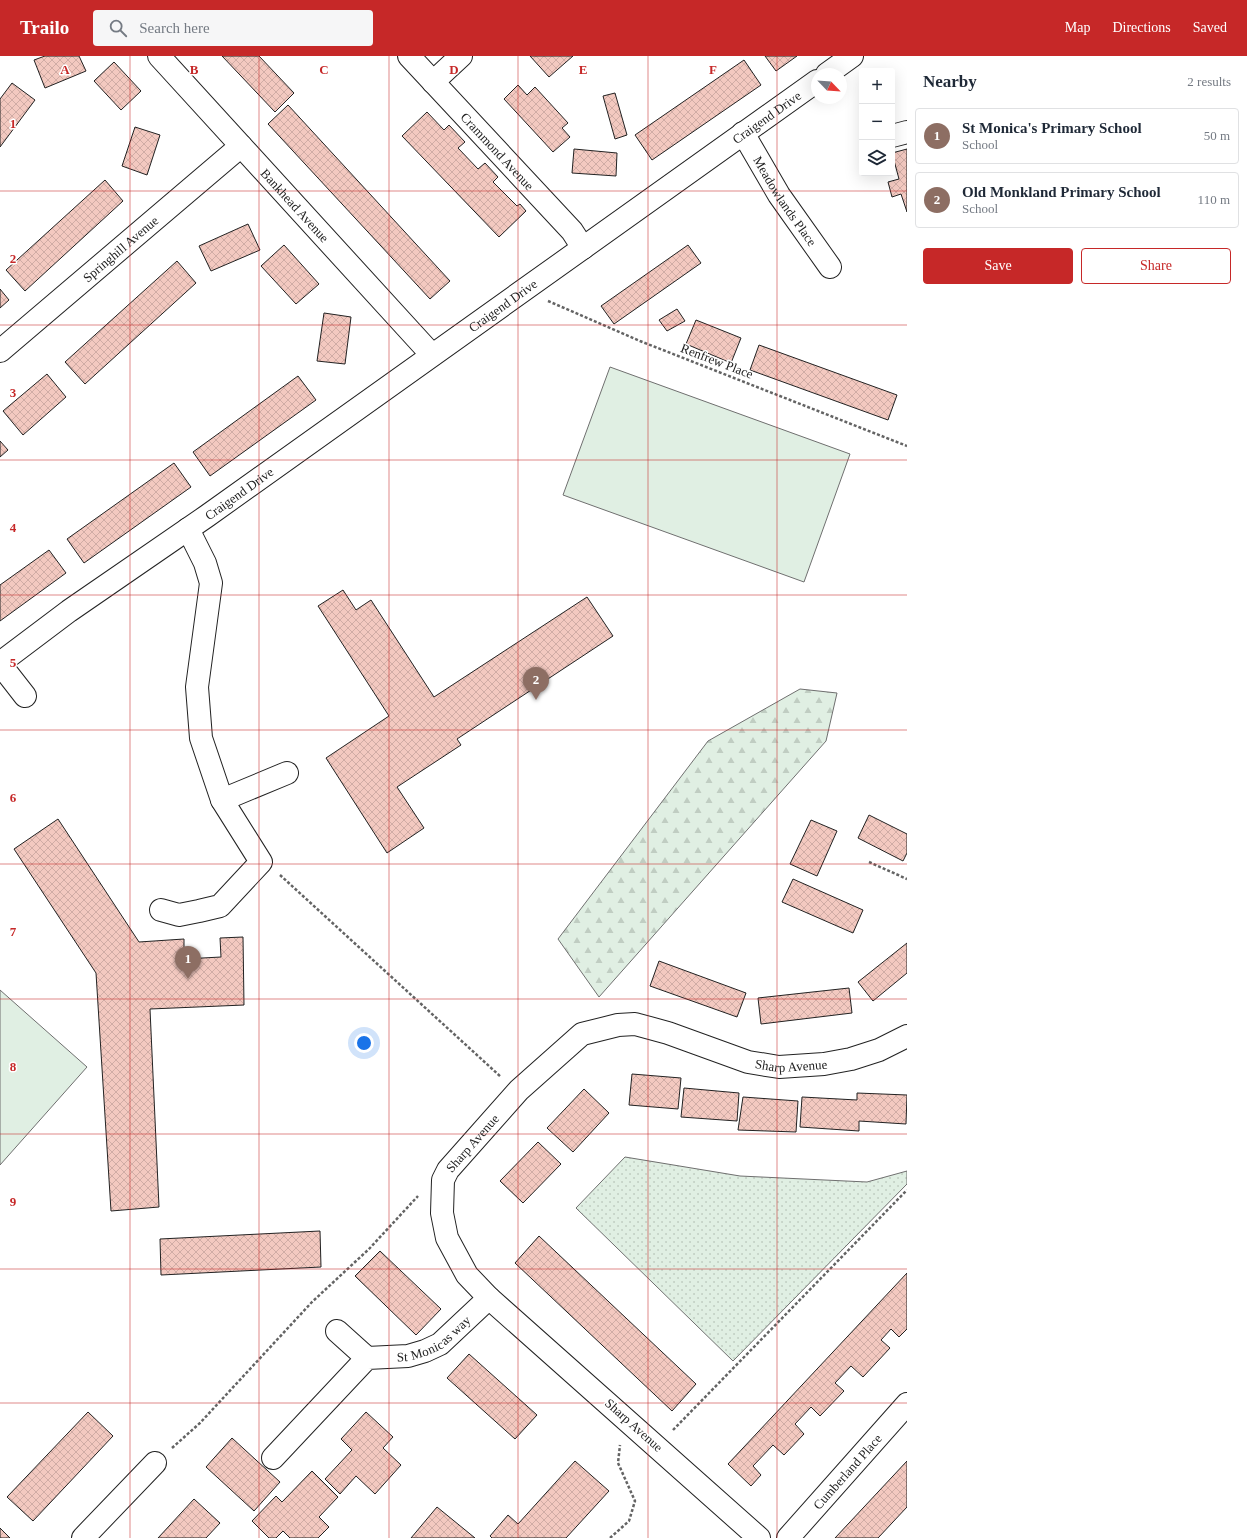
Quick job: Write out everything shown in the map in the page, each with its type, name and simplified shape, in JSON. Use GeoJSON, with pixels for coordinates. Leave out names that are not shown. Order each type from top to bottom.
{"type":"FeatureCollection","features":[{"type":"Feature","properties":{"kind":"street","name":"Bankhead Avenue"},"geometry":{"type":"LineString","coordinates":[[159,56],[432,355]]}},
{"type":"Feature","properties":{"kind":"street","name":"Crammond Avenue"},"geometry":{"type":"LineString","coordinates":[[409,56],[572,231],[583,248]]}},
{"type":"Feature","properties":{"kind":"street"},"geometry":{"type":"LineString","coordinates":[[433,82],[461,56]]}},
{"type":"Feature","properties":{"kind":"street"},"geometry":{"type":"LineString","coordinates":[[835,68],[852,56]]}},
{"type":"Feature","properties":{"kind":"street","name":"Craigend Drive"},"geometry":{"type":"LineString","coordinates":[[25,696],[0,664],[69,611],[188,529],[811,85]]}},
{"type":"Feature","properties":{"kind":"street"},"geometry":{"type":"LineString","coordinates":[[895,135],[907,132]]}},
{"type":"Feature","properties":{"kind":"street","name":"Meadowlands Place"},"geometry":{"type":"LineString","coordinates":[[743,134],[779,195],[830,267]]}},
{"type":"Feature","properties":{"kind":"street","name":"Springhill Avenue"},"geometry":{"type":"LineString","coordinates":[[0,351],[242,146]]}},
{"type":"Feature","properties":{"kind":"street"},"geometry":{"type":"LineString","coordinates":[[161,910],[179,915],[220,906],[261,862],[222,800],[201,738],[196,686],[211,583],[204,563],[188,529]]}},
{"type":"Feature","properties":{"kind":"street"},"geometry":{"type":"LineString","coordinates":[[222,800],[288,773]]}},
{"type":"Feature","properties":{"kind":"street","name":"Sharp Avenue"},"geometry":{"type":"LineString","coordinates":[[759,1538],[622,1414],[489,1298],[467,1275],[448,1238],[442,1213],[443,1180],[448,1170],[519,1090],[582,1034],[618,1025],[635,1024],[668,1033],[748,1062],[779,1067],[824,1064],[851,1059],[879,1050],[907,1036]]}},
{"type":"Feature","properties":{"kind":"street","name":"St Monicas way"},"geometry":{"type":"LineString","coordinates":[[367,1358],[408,1356],[425,1351],[440,1344],[489,1298]]}},
{"type":"Feature","properties":{"kind":"street"},"geometry":{"type":"LineString","coordinates":[[273,1458],[367,1358],[337,1331]]}},
{"type":"Feature","properties":{"kind":"street","name":"Cumberland Place"},"geometry":{"type":"LineString","coordinates":[[788,1538],[907,1404]]}},
{"type":"Feature","properties":{"kind":"street"},"geometry":{"type":"LineString","coordinates":[[83,1538],[155,1463]]}},
{"type":"Feature","properties":{"kind":"path","name":"Renfrew Place"},"geometry":{"type":"LineString","coordinates":[[521,292],[552,302],[640,341],[907,446]]}},
{"type":"Feature","properties":{"kind":"path"},"geometry":{"type":"LineString","coordinates":[[261,862],[277,872],[498,1075],[519,1090]]}},
{"type":"Feature","properties":{"kind":"path"},"geometry":{"type":"LineString","coordinates":[[869,862],[907,879]]}},
{"type":"Feature","properties":{"kind":"path"},"geometry":{"type":"LineString","coordinates":[[155,1463],[200,1424],[312,1302],[369,1249],[424,1190],[442,1191]]}},
{"type":"Feature","properties":{"kind":"path"},"geometry":{"type":"LineString","coordinates":[[658,1447],[907,1190]]}},
{"type":"Feature","properties":{"kind":"path"},"geometry":{"type":"LineString","coordinates":[[610,1538],[629,1521],[635,1501],[618,1463],[622,1414]]}},
{"type":"Feature","properties":{"kind":"green space"},"geometry":{"type":"Polygon","coordinates":[[[610,367],[850,454],[804,582],[563,495],[610,367]]]}},
{"type":"Feature","properties":{"kind":"green space"},"geometry":{"type":"Polygon","coordinates":[[[800,689],[837,693],[826,741],[599,997],[558,939],[708,741],[800,689]]]}},
{"type":"Feature","properties":{"kind":"green space"},"geometry":{"type":"Polygon","coordinates":[[[0,990],[87,1067],[0,1165],[0,990]]]}},
{"type":"Feature","properties":{"kind":"green space"},"geometry":{"type":"Polygon","coordinates":[[[625,1157],[740,1176],[867,1182],[907,1171],[907,1184],[733,1361],[576,1208],[625,1157]]]}},
{"type":"Feature","properties":{"kind":"building"},"geometry":{"type":"Polygon","coordinates":[[[45,56],[79,56],[86,71],[45,88],[34,60],[45,56]]]}},
{"type":"Feature","properties":{"kind":"building"},"geometry":{"type":"Polygon","coordinates":[[[222,56],[259,56],[294,93],[275,112],[222,56]]]}},
{"type":"Feature","properties":{"kind":"building"},"geometry":{"type":"Polygon","coordinates":[[[530,56],[573,56],[549,77],[530,56]]]}},
{"type":"Feature","properties":{"kind":"building"},"geometry":{"type":"Polygon","coordinates":[[[765,56],[797,56],[776,71],[765,56]]]}},
{"type":"Feature","properties":{"kind":"building"},"geometry":{"type":"Polygon","coordinates":[[[744,60],[761,85],[652,160],[635,135],[744,60]]]}},
{"type":"Feature","properties":{"kind":"building"},"geometry":{"type":"Polygon","coordinates":[[[114,62],[141,91],[121,110],[94,81],[114,62]]]}},
{"type":"Feature","properties":{"kind":"building"},"geometry":{"type":"Polygon","coordinates":[[[12,83],[35,100],[0,147],[0,99],[12,83]]]}},
{"type":"Feature","properties":{"kind":"building"},"geometry":{"type":"Polygon","coordinates":[[[518,85],[527,95],[535,87],[568,123],[562,128],[570,137],[553,152],[504,99],[518,85]]]}},
{"type":"Feature","properties":{"kind":"building"},"geometry":{"type":"Polygon","coordinates":[[[615,93],[627,135],[615,139],[603,96],[615,93]]]}},
{"type":"Feature","properties":{"kind":"building"},"geometry":{"type":"Polygon","coordinates":[[[288,105],[450,281],[430,299],[268,124],[288,105]]]}},
{"type":"Feature","properties":{"kind":"building"},"geometry":{"type":"Polygon","coordinates":[[[427,112],[444,130],[449,125],[465,142],[458,148],[478,169],[485,163],[498,177],[493,182],[517,206],[520,204],[526,211],[499,237],[402,136],[427,112]]]}},
{"type":"Feature","properties":{"kind":"building"},"geometry":{"type":"Polygon","coordinates":[[[135,127],[160,135],[147,175],[122,166],[135,127]]]}},
{"type":"Feature","properties":{"kind":"building"},"geometry":{"type":"Polygon","coordinates":[[[574,149],[617,153],[616,176],[572,173],[574,149]]]}},
{"type":"Feature","properties":{"kind":"building"},"geometry":{"type":"Polygon","coordinates":[[[907,149],[907,212],[901,194],[892,197],[888,182],[899,179],[895,164],[895,152],[907,149]]]}},
{"type":"Feature","properties":{"kind":"building"},"geometry":{"type":"Polygon","coordinates":[[[105,180],[123,201],[25,291],[6,270],[105,180]]]}},
{"type":"Feature","properties":{"kind":"building"},"geometry":{"type":"Polygon","coordinates":[[[248,224],[260,250],[211,271],[199,246],[248,224]]]}},
{"type":"Feature","properties":{"kind":"building"},"geometry":{"type":"Polygon","coordinates":[[[284,245],[319,284],[296,304],[261,266],[284,245]]]}},
{"type":"Feature","properties":{"kind":"building"},"geometry":{"type":"Polygon","coordinates":[[[688,245],[701,263],[614,324],[601,306],[688,245]]]}},
{"type":"Feature","properties":{"kind":"building"},"geometry":{"type":"Polygon","coordinates":[[[177,261],[196,283],[85,384],[65,362],[177,261]]]}},
{"type":"Feature","properties":{"kind":"building"},"geometry":{"type":"Polygon","coordinates":[[[0,289],[9,300],[0,308],[0,289]]]}},
{"type":"Feature","properties":{"kind":"building"},"geometry":{"type":"Polygon","coordinates":[[[677,309],[685,321],[667,331],[659,320],[677,309]]]}},
{"type":"Feature","properties":{"kind":"building"},"geometry":{"type":"Polygon","coordinates":[[[324,313],[351,317],[345,364],[317,361],[324,313]]]}},
{"type":"Feature","properties":{"kind":"building"},"geometry":{"type":"Polygon","coordinates":[[[696,320],[741,338],[731,363],[686,344],[696,320]]]}},
{"type":"Feature","properties":{"kind":"building"},"geometry":{"type":"Polygon","coordinates":[[[759,345],[897,395],[888,420],[750,370],[759,345]]]}},
{"type":"Feature","properties":{"kind":"building"},"geometry":{"type":"Polygon","coordinates":[[[47,374],[66,397],[23,435],[3,411],[47,374]]]}},
{"type":"Feature","properties":{"kind":"building"},"geometry":{"type":"Polygon","coordinates":[[[298,376],[316,400],[210,476],[193,452],[298,376]]]}},
{"type":"Feature","properties":{"kind":"building"},"geometry":{"type":"Polygon","coordinates":[[[0,441],[8,450],[0,457],[0,441]]]}},
{"type":"Feature","properties":{"kind":"building"},"geometry":{"type":"Polygon","coordinates":[[[174,463],[191,487],[84,563],[67,539],[174,463]]]}},
{"type":"Feature","properties":{"kind":"building"},"geometry":{"type":"Polygon","coordinates":[[[49,550],[66,573],[0,621],[0,585],[49,550]]]}},
{"type":"Feature","properties":{"kind":"building"},"geometry":{"type":"Polygon","coordinates":[[[343,590],[356,610],[371,600],[434,697],[587,597],[613,636],[457,739],[461,745],[397,787],[424,828],[387,853],[326,758],[389,716],[318,606],[343,590]]]}},
{"type":"Feature","properties":{"kind":"building"},"geometry":{"type":"Polygon","coordinates":[[[869,815],[907,834],[907,853],[903,861],[858,838],[869,815]]]}},
{"type":"Feature","properties":{"kind":"building"},"geometry":{"type":"Polygon","coordinates":[[[58,819],[139,942],[184,939],[184,959],[221,957],[220,938],[243,937],[244,1005],[150,1009],[159,1207],[111,1211],[96,973],[14,849],[58,819]]]}},
{"type":"Feature","properties":{"kind":"building"},"geometry":{"type":"Polygon","coordinates":[[[811,820],[837,831],[817,876],[790,864],[811,820]]]}},
{"type":"Feature","properties":{"kind":"building"},"geometry":{"type":"Polygon","coordinates":[[[793,879],[863,910],[853,933],[782,902],[793,879]]]}},
{"type":"Feature","properties":{"kind":"building"},"geometry":{"type":"Polygon","coordinates":[[[907,943],[907,973],[873,1001],[858,982],[907,943]]]}},
{"type":"Feature","properties":{"kind":"building"},"geometry":{"type":"Polygon","coordinates":[[[659,961],[746,993],[737,1017],[650,986],[659,961]]]}},
{"type":"Feature","properties":{"kind":"building"},"geometry":{"type":"Polygon","coordinates":[[[849,988],[852,1013],[761,1024],[758,998],[849,988]]]}},
{"type":"Feature","properties":{"kind":"building"},"geometry":{"type":"Polygon","coordinates":[[[632,1074],[681,1078],[678,1109],[629,1105],[632,1074]]]}},
{"type":"Feature","properties":{"kind":"building"},"geometry":{"type":"Polygon","coordinates":[[[684,1088],[739,1093],[737,1121],[681,1117],[684,1088]]]}},
{"type":"Feature","properties":{"kind":"building"},"geometry":{"type":"Polygon","coordinates":[[[584,1089],[609,1113],[573,1152],[547,1128],[584,1089]]]}},
{"type":"Feature","properties":{"kind":"building"},"geometry":{"type":"Polygon","coordinates":[[[857,1093],[907,1095],[906,1124],[859,1121],[859,1131],[800,1127],[802,1097],[857,1100],[857,1093]]]}},
{"type":"Feature","properties":{"kind":"building"},"geometry":{"type":"Polygon","coordinates":[[[743,1097],[798,1101],[796,1132],[738,1130],[743,1097]]]}},
{"type":"Feature","properties":{"kind":"building"},"geometry":{"type":"Polygon","coordinates":[[[538,1142],[561,1164],[523,1203],[500,1181],[538,1142]]]}},
{"type":"Feature","properties":{"kind":"building"},"geometry":{"type":"Polygon","coordinates":[[[320,1231],[321,1267],[161,1275],[160,1239],[320,1231]]]}},
{"type":"Feature","properties":{"kind":"building"},"geometry":{"type":"Polygon","coordinates":[[[539,1236],[696,1384],[672,1411],[515,1263],[539,1236]]]}},
{"type":"Feature","properties":{"kind":"building"},"geometry":{"type":"Polygon","coordinates":[[[380,1251],[441,1309],[416,1335],[355,1276],[380,1251]]]}},
{"type":"Feature","properties":{"kind":"building"},"geometry":{"type":"Polygon","coordinates":[[[907,1273],[907,1329],[899,1337],[891,1329],[881,1340],[890,1348],[863,1377],[851,1366],[835,1383],[844,1391],[820,1416],[811,1407],[795,1424],[804,1434],[784,1455],[773,1445],[753,1466],[761,1475],[751,1486],[728,1464],[907,1273]]]}},
{"type":"Feature","properties":{"kind":"building"},"geometry":{"type":"Polygon","coordinates":[[[469,1354],[537,1415],[515,1439],[447,1378],[469,1354]]]}},
{"type":"Feature","properties":{"kind":"building"},"geometry":{"type":"Polygon","coordinates":[[[88,1412],[113,1436],[33,1521],[7,1497],[88,1412]]]}},
{"type":"Feature","properties":{"kind":"building"},"geometry":{"type":"Polygon","coordinates":[[[366,1412],[393,1437],[383,1448],[401,1465],[375,1494],[356,1476],[340,1494],[325,1479],[352,1450],[341,1439],[366,1412]]]}},
{"type":"Feature","properties":{"kind":"building"},"geometry":{"type":"Polygon","coordinates":[[[232,1438],[280,1482],[254,1511],[206,1467],[232,1438]]]}},
{"type":"Feature","properties":{"kind":"building"},"geometry":{"type":"Polygon","coordinates":[[[575,1461],[609,1491],[566,1538],[492,1538],[490,1536],[508,1515],[518,1524],[575,1461]]]}},
{"type":"Feature","properties":{"kind":"building"},"geometry":{"type":"Polygon","coordinates":[[[907,1461],[907,1507],[878,1538],[835,1538],[907,1461]]]}},
{"type":"Feature","properties":{"kind":"building"},"geometry":{"type":"Polygon","coordinates":[[[312,1471],[338,1497],[319,1517],[329,1527],[318,1538],[290,1538],[283,1531],[276,1538],[269,1538],[252,1521],[276,1496],[282,1502],[312,1471]]]}},
{"type":"Feature","properties":{"kind":"building"},"geometry":{"type":"Polygon","coordinates":[[[194,1499],[220,1523],[206,1538],[158,1538],[194,1499]]]}},
{"type":"Feature","properties":{"kind":"building"},"geometry":{"type":"Polygon","coordinates":[[[437,1507],[475,1538],[411,1538],[437,1507]]]}},
{"type":"Feature","properties":{"kind":"building"},"geometry":{"type":"Polygon","coordinates":[[[0,1528],[10,1538],[0,1538],[0,1528]]]}},
{"type":"Feature","properties":{"kind":"place","name":"Old Monkland Primary School"},"geometry":{"type":"Point","coordinates":[536,700]}},
{"type":"Feature","properties":{"kind":"place","name":"St Monica's Primary School"},"geometry":{"type":"Point","coordinates":[188,979]}}]}
